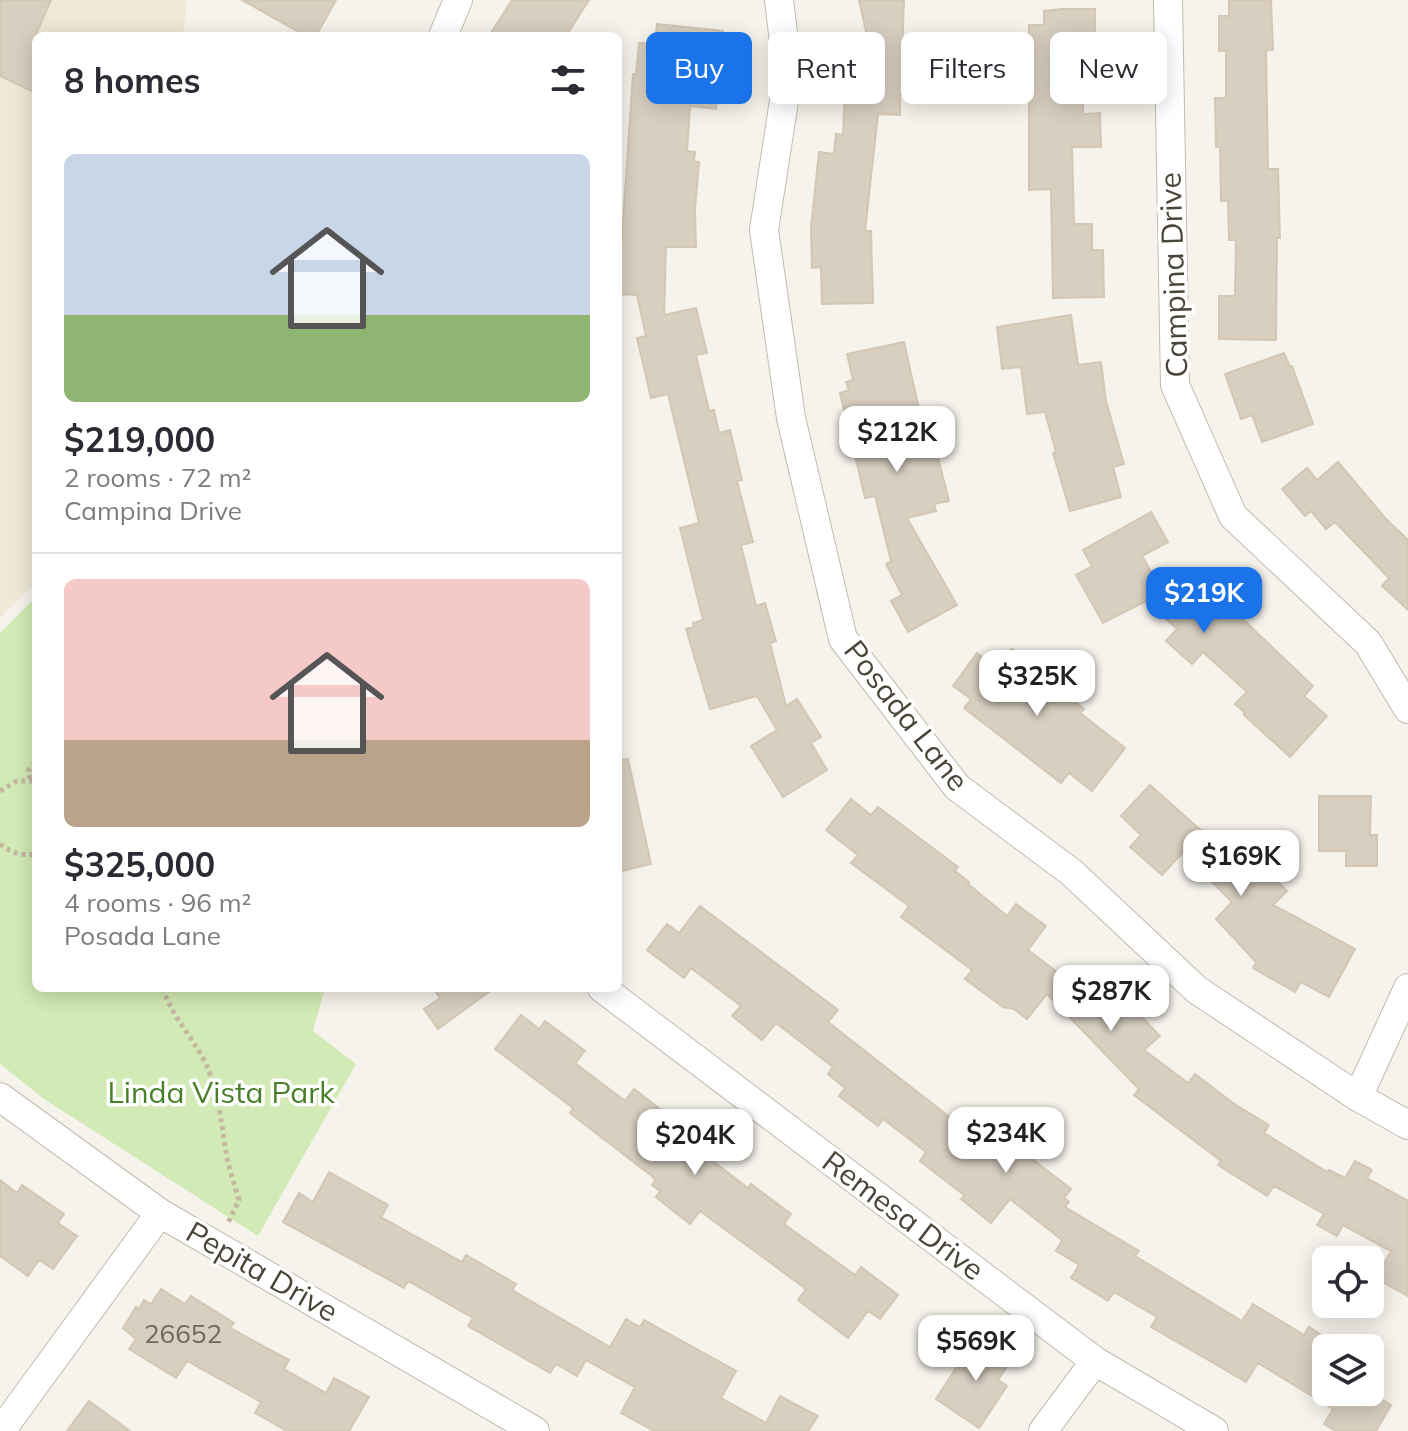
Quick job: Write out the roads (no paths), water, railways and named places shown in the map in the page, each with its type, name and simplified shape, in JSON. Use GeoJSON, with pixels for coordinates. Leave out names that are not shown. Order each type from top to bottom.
{"type":"FeatureCollection","features":[{"type":"Feature","properties":{"kind":"street"},"geometry":{"type":"LineString","coordinates":[[445,32],[458,0]]}},
{"type":"Feature","properties":{"kind":"street","name":"Posada Lane"},"geometry":{"type":"LineString","coordinates":[[779,0],[788,75],[764,230],[791,418],[843,639],[957,787],[1071,872],[1197,990],[1358,1097],[1408,1125]]}},
{"type":"Feature","properties":{"kind":"street","name":"Campina Drive"},"geometry":{"type":"LineString","coordinates":[[1168,0],[1175,385],[1233,516],[1368,643],[1408,709]]}},
{"type":"Feature","properties":{"kind":"street"},"geometry":{"type":"LineString","coordinates":[[1358,1097],[1408,988]]}},
{"type":"Feature","properties":{"kind":"street","name":"Remesa Drive"},"geometry":{"type":"LineString","coordinates":[[607,992],[1095,1361],[1214,1431]]}},
{"type":"Feature","properties":{"kind":"street","name":"Pepita Drive"},"geometry":{"type":"LineString","coordinates":[[0,1097],[160,1213],[535,1431]]}},
{"type":"Feature","properties":{"kind":"street"},"geometry":{"type":"LineString","coordinates":[[1,1431],[160,1213]]}},
{"type":"Feature","properties":{"kind":"street"},"geometry":{"type":"LineString","coordinates":[[1043,1431],[1095,1361]]}},
{"type":"Feature","properties":{"kind":"park label","name":"Linda Vista Park"},"geometry":{"type":"Point","coordinates":[221,1093]}}]}
